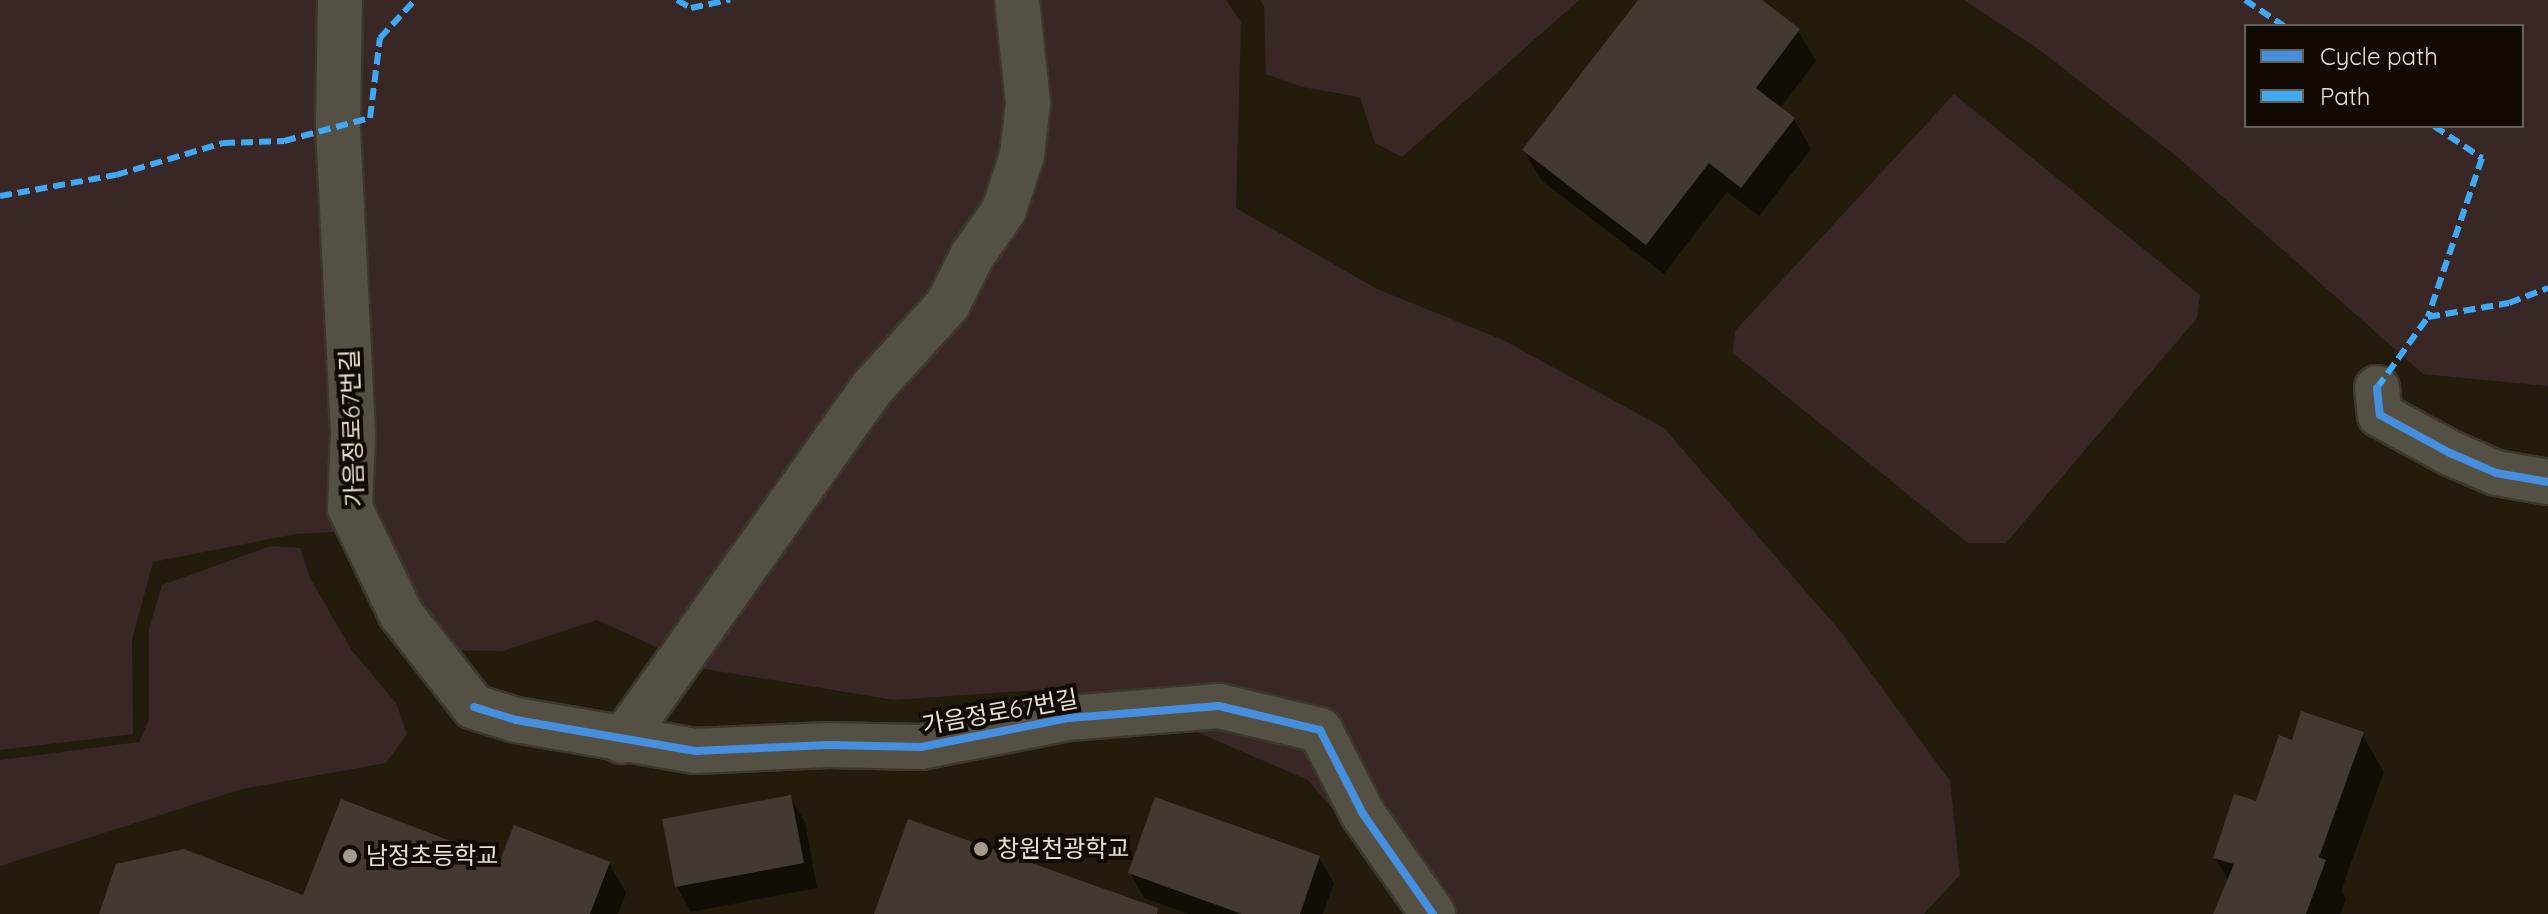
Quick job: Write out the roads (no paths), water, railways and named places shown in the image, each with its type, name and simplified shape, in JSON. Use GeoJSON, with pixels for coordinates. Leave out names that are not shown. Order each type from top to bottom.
{"type":"FeatureCollection","features":[{"type":"Feature","properties":{"kind":"street","name":"가음정로67번길"},"geometry":{"type":"LineString","coordinates":[[340,0],[338,127],[353,434],[350,508],[401,614],[474,707],[516,720],[622,741],[695,751],[828,745],[921,747],[1069,718],[1219,706],[1320,730],[1363,814],[1433,914]]}},
{"type":"Feature","properties":{"kind":"street"},"geometry":{"type":"LineString","coordinates":[[622,741],[873,387],[948,304],[972,256],[1004,210],[1022,155],[1028,103],[1017,0]]}},
{"type":"Feature","properties":{"kind":"street"},"geometry":{"type":"LineString","coordinates":[[2377,388],[2380,415],[2450,453],[2496,473],[2548,482]]}},
{"type":"Feature","properties":{"kind":"place","name":"창원천광학교"},"geometry":{"type":"Point","coordinates":[981,849]}},
{"type":"Feature","properties":{"kind":"place","name":"남정초등학교"},"geometry":{"type":"Point","coordinates":[350,856]}}]}
